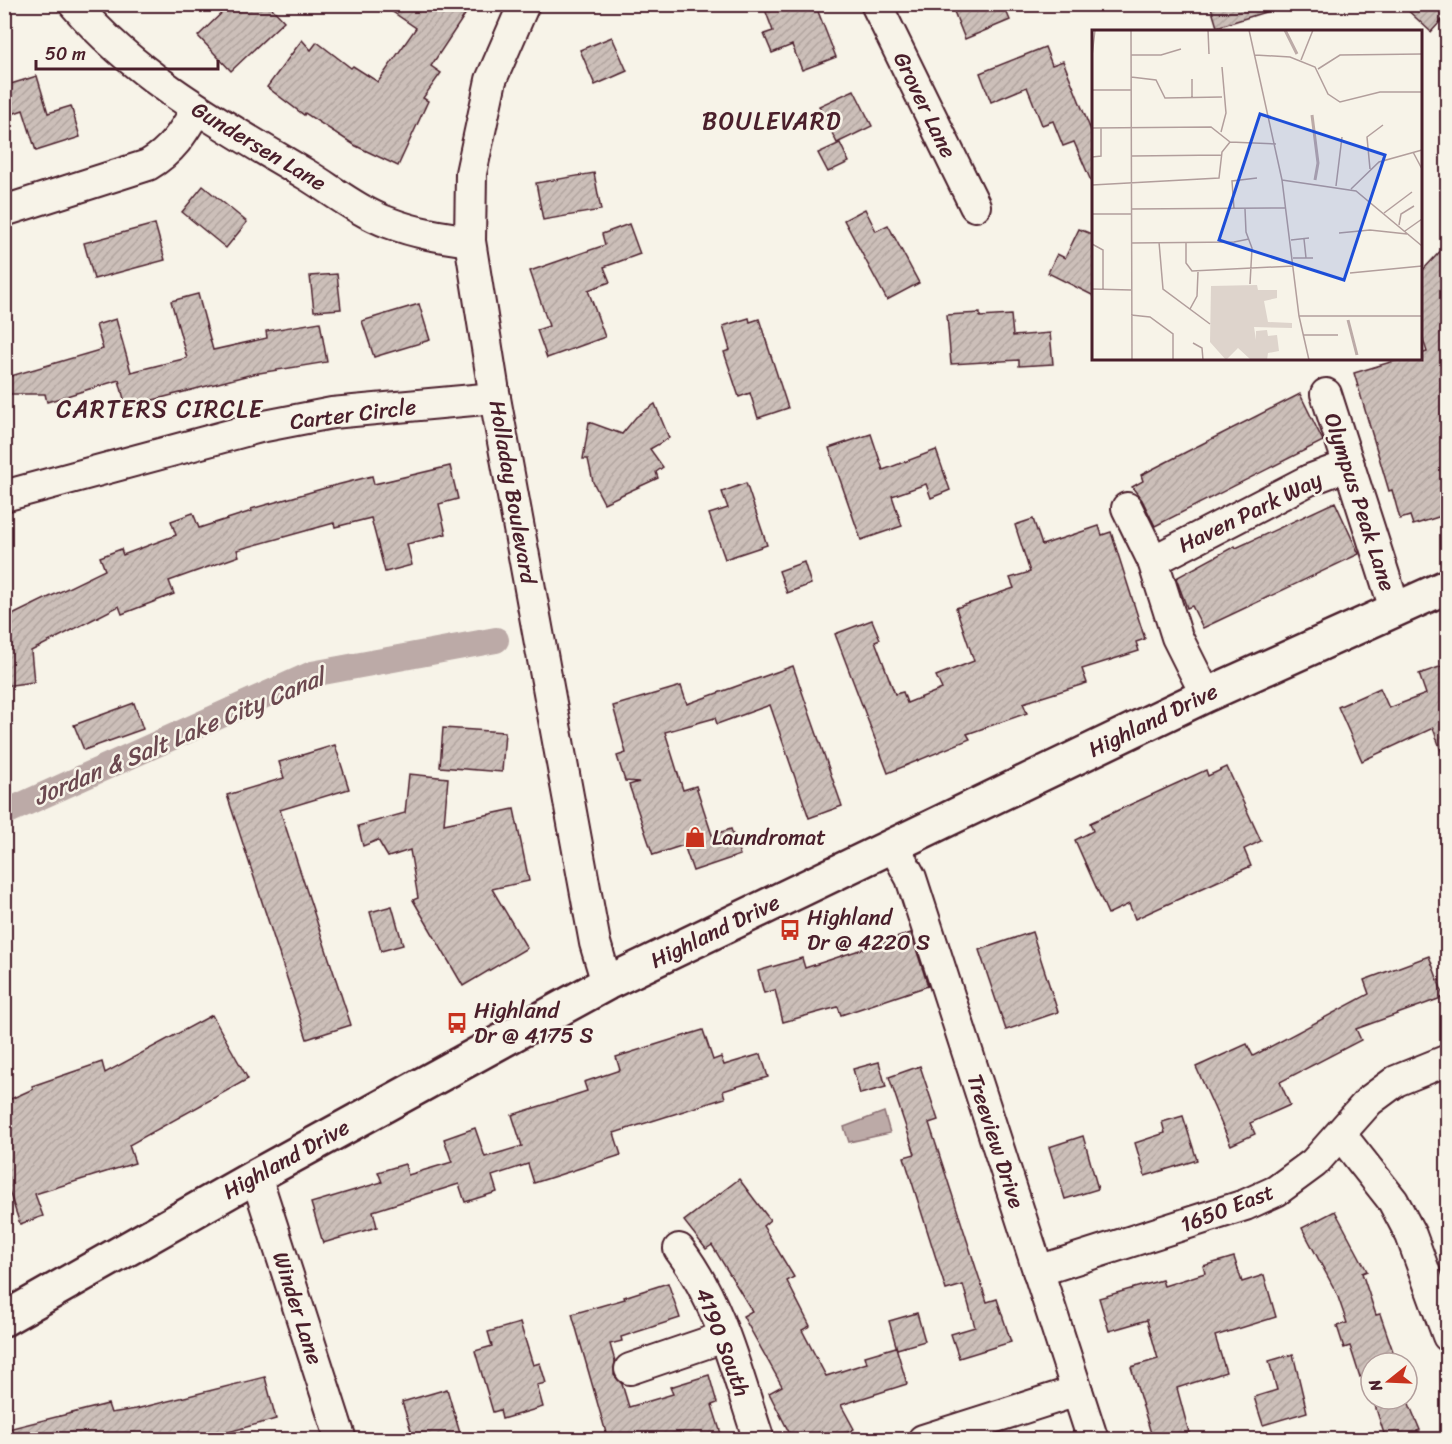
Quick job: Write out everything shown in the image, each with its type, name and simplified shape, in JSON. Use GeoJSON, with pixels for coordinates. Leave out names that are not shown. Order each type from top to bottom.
{"type":"FeatureCollection","features":[{"type":"Feature","properties":{"kind":"main road","name":"Highland Drive"},"geometry":{"type":"LineString","coordinates":[[4,1319],[256,1176],[607,983],[1206,695],[1448,586]]}},
{"type":"Feature","properties":{"kind":"street","name":"Gundersen Lane"},"geometry":{"type":"LineString","coordinates":[[74,4],[97,32],[144,73],[196,109],[388,223],[427,235],[470,241]]}},
{"type":"Feature","properties":{"kind":"street","name":"Holladay Boulevard"},"geometry":{"type":"LineString","coordinates":[[524,4],[491,80],[471,173],[470,241],[495,399],[595,943],[607,983]]}},
{"type":"Feature","properties":{"kind":"street","name":"Grover Lane"},"geometry":{"type":"LineString","coordinates":[[876,4],[975,206]]}},
{"type":"Feature","properties":{"kind":"street"},"geometry":{"type":"LineString","coordinates":[[4,211],[148,165],[164,156],[179,141],[196,109]]}},
{"type":"Feature","properties":{"kind":"street","name":"Olympus Peak Lane"},"geometry":{"type":"LineString","coordinates":[[1326,394],[1395,609]]}},
{"type":"Feature","properties":{"kind":"street","name":"Carter Circle"},"geometry":{"type":"LineString","coordinates":[[4,496],[260,427],[332,413],[495,399]]}},
{"type":"Feature","properties":{"kind":"street","name":"Haven Park Way"},"geometry":{"type":"LineString","coordinates":[[1153,561],[1309,480],[1349,465]]}},
{"type":"Feature","properties":{"kind":"street"},"geometry":{"type":"LineString","coordinates":[[1127,508],[1153,561],[1177,637],[1206,695]]}},
{"type":"Feature","properties":{"kind":"street","name":"Treeview Drive"},"geometry":{"type":"LineString","coordinates":[[893,844],[910,878],[1093,1440]]}},
{"type":"Feature","properties":{"kind":"street","name":"1650 East"},"geometry":{"type":"LineString","coordinates":[[1038,1271],[1245,1205],[1294,1179],[1341,1136],[1369,1101],[1395,1081],[1448,1060]]}},
{"type":"Feature","properties":{"kind":"street"},"geometry":{"type":"LineString","coordinates":[[1341,1136],[1393,1201],[1411,1235],[1448,1336]]}},
{"type":"Feature","properties":{"kind":"street","name":"Winder Lane"},"geometry":{"type":"LineString","coordinates":[[256,1176],[341,1440]]}},
{"type":"Feature","properties":{"kind":"street","name":"4190 South"},"geometry":{"type":"LineString","coordinates":[[679,1249],[705,1288],[759,1440]]}},
{"type":"Feature","properties":{"kind":"street"},"geometry":{"type":"LineString","coordinates":[[630,1369],[724,1337]]}},
{"type":"Feature","properties":{"kind":"street"},"geometry":{"type":"LineString","coordinates":[[923,1440],[1077,1391]]}},
{"type":"Feature","properties":{"kind":"shaded area"},"geometry":{"type":"Polygon","coordinates":[[[884,1112],[890,1133],[849,1142],[844,1127],[884,1112]]]}},
{"type":"Feature","properties":{"kind":"building"},"geometry":{"type":"Polygon","coordinates":[[[231,4],[268,4],[284,21],[231,71],[198,36],[231,4]]]}},
{"type":"Feature","properties":{"kind":"building"},"geometry":{"type":"Polygon","coordinates":[[[381,4],[472,4],[431,66],[441,73],[423,98],[428,101],[398,166],[356,146],[305,113],[304,115],[267,87],[302,40],[311,50],[317,42],[351,68],[353,66],[378,82],[416,28],[381,4]]]}},
{"type":"Feature","properties":{"kind":"building"},"geometry":{"type":"Polygon","coordinates":[[[763,4],[815,4],[836,57],[802,70],[792,45],[772,53],[764,34],[773,31],[763,4]]]}},
{"type":"Feature","properties":{"kind":"building"},"geometry":{"type":"Polygon","coordinates":[[[951,4],[1003,4],[1010,20],[965,39],[951,4]]]}},
{"type":"Feature","properties":{"kind":"building"},"geometry":{"type":"Polygon","coordinates":[[[1210,4],[1274,4],[1275,9],[1217,27],[1210,4]]]}},
{"type":"Feature","properties":{"kind":"building"},"geometry":{"type":"Polygon","coordinates":[[[1401,4],[1448,4],[1448,13],[1431,32],[1401,4]]]}},
{"type":"Feature","properties":{"kind":"building"},"geometry":{"type":"Polygon","coordinates":[[[612,37],[627,71],[595,85],[580,50],[612,37]]]}},
{"type":"Feature","properties":{"kind":"building"},"geometry":{"type":"Polygon","coordinates":[[[1045,47],[1052,65],[1063,61],[1092,133],[1092,183],[1074,142],[1063,146],[1053,121],[1042,125],[1027,87],[991,102],[980,73],[1045,47]]]}},
{"type":"Feature","properties":{"kind":"building"},"geometry":{"type":"Polygon","coordinates":[[[37,76],[48,113],[71,106],[80,137],[36,151],[23,110],[12,114],[4,86],[37,76]]]}},
{"type":"Feature","properties":{"kind":"building"},"geometry":{"type":"Polygon","coordinates":[[[854,90],[872,126],[837,143],[819,106],[854,90]]]}},
{"type":"Feature","properties":{"kind":"building"},"geometry":{"type":"Polygon","coordinates":[[[840,143],[849,162],[828,172],[818,153],[840,143]]]}},
{"type":"Feature","properties":{"kind":"building"},"geometry":{"type":"Polygon","coordinates":[[[594,173],[601,210],[543,220],[536,183],[594,173]]]}},
{"type":"Feature","properties":{"kind":"building"},"geometry":{"type":"Polygon","coordinates":[[[203,186],[247,222],[226,248],[182,212],[203,186]]]}},
{"type":"Feature","properties":{"kind":"building"},"geometry":{"type":"Polygon","coordinates":[[[865,209],[876,231],[888,225],[919,283],[887,300],[844,220],[865,209]]]}},
{"type":"Feature","properties":{"kind":"building"},"geometry":{"type":"Polygon","coordinates":[[[155,224],[165,260],[94,279],[84,243],[155,224]]]}},
{"type":"Feature","properties":{"kind":"building"},"geometry":{"type":"Polygon","coordinates":[[[629,224],[640,254],[604,267],[610,282],[588,290],[605,337],[547,358],[537,330],[549,326],[530,271],[605,245],[602,234],[629,224]]]}},
{"type":"Feature","properties":{"kind":"building"},"geometry":{"type":"Polygon","coordinates":[[[1079,229],[1092,234],[1092,295],[1048,273],[1057,254],[1065,258],[1079,229]]]}},
{"type":"Feature","properties":{"kind":"building"},"geometry":{"type":"Polygon","coordinates":[[[1448,243],[1448,514],[1413,525],[1410,516],[1400,519],[1392,490],[1389,491],[1354,373],[1397,360],[1422,360],[1422,353],[1427,352],[1422,336],[1422,271],[1448,243]]]}},
{"type":"Feature","properties":{"kind":"building"},"geometry":{"type":"Polygon","coordinates":[[[337,274],[341,309],[314,311],[310,276],[337,274]]]}},
{"type":"Feature","properties":{"kind":"building"},"geometry":{"type":"Polygon","coordinates":[[[198,294],[213,350],[267,338],[266,331],[320,322],[327,362],[253,374],[126,407],[119,380],[47,402],[45,394],[4,394],[4,378],[103,349],[96,325],[116,319],[131,372],[187,358],[171,301],[198,294]]]}},
{"type":"Feature","properties":{"kind":"building"},"geometry":{"type":"Polygon","coordinates":[[[419,304],[430,340],[374,357],[362,321],[419,304]]]}},
{"type":"Feature","properties":{"kind":"building"},"geometry":{"type":"Polygon","coordinates":[[[980,313],[980,317],[1011,315],[1013,336],[1050,333],[1053,364],[1019,366],[1019,360],[951,364],[947,315],[980,313]]]}},
{"type":"Feature","properties":{"kind":"building"},"geometry":{"type":"Polygon","coordinates":[[[749,318],[750,322],[759,319],[788,408],[758,418],[750,393],[739,397],[724,352],[730,350],[723,326],[749,318]]]}},
{"type":"Feature","properties":{"kind":"building"},"geometry":{"type":"Polygon","coordinates":[[[1300,394],[1323,441],[1155,526],[1142,500],[1132,487],[1143,481],[1141,475],[1300,394]]]}},
{"type":"Feature","properties":{"kind":"building"},"geometry":{"type":"Polygon","coordinates":[[[655,404],[669,438],[650,449],[663,467],[656,472],[658,478],[604,503],[593,482],[588,459],[583,459],[589,422],[622,434],[636,417],[655,404]]]}},
{"type":"Feature","properties":{"kind":"building"},"geometry":{"type":"Polygon","coordinates":[[[871,434],[883,470],[936,450],[950,490],[931,498],[926,484],[892,496],[902,526],[861,540],[829,448],[871,434]]]}},
{"type":"Feature","properties":{"kind":"building"},"geometry":{"type":"Polygon","coordinates":[[[450,466],[458,499],[439,504],[446,534],[407,544],[412,565],[385,572],[371,518],[335,527],[334,523],[237,550],[239,556],[169,581],[174,594],[122,614],[119,606],[31,651],[34,682],[4,686],[4,619],[105,570],[100,557],[121,549],[123,555],[176,535],[171,521],[193,513],[199,528],[252,511],[251,509],[372,476],[374,484],[450,466]]]}},
{"type":"Feature","properties":{"kind":"building"},"geometry":{"type":"Polygon","coordinates":[[[746,483],[767,545],[725,559],[709,514],[728,508],[722,492],[746,483]]]}},
{"type":"Feature","properties":{"kind":"building"},"geometry":{"type":"Polygon","coordinates":[[[1335,502],[1359,554],[1203,628],[1192,606],[1187,608],[1176,578],[1235,546],[1236,548],[1335,502]]]}},
{"type":"Feature","properties":{"kind":"building"},"geometry":{"type":"Polygon","coordinates":[[[1033,519],[1042,545],[1099,526],[1102,535],[1111,532],[1145,639],[1136,642],[1139,651],[1082,669],[1087,683],[1023,703],[1027,713],[967,734],[970,739],[888,773],[835,634],[872,620],[880,639],[875,641],[895,694],[903,692],[907,703],[942,689],[936,676],[974,661],[956,608],[1014,588],[1010,578],[1030,572],[1015,525],[1033,519]]]}},
{"type":"Feature","properties":{"kind":"building"},"geometry":{"type":"Polygon","coordinates":[[[804,562],[811,584],[787,593],[779,571],[804,562]]]}},
{"type":"Feature","properties":{"kind":"building"},"geometry":{"type":"Polygon","coordinates":[[[1448,664],[1448,762],[1445,762],[1433,728],[1362,761],[1338,707],[1380,688],[1389,708],[1426,694],[1419,674],[1448,664]]]}},
{"type":"Feature","properties":{"kind":"building"},"geometry":{"type":"Polygon","coordinates":[[[793,666],[842,806],[809,818],[770,705],[717,724],[715,718],[665,732],[683,790],[696,786],[712,835],[731,829],[740,855],[693,871],[684,845],[653,855],[629,785],[639,782],[625,781],[617,756],[626,753],[613,706],[681,686],[687,704],[793,666]]]}},
{"type":"Feature","properties":{"kind":"building"},"geometry":{"type":"Polygon","coordinates":[[[134,703],[143,729],[84,750],[74,725],[134,703]]]}},
{"type":"Feature","properties":{"kind":"building"},"geometry":{"type":"Polygon","coordinates":[[[443,728],[505,732],[502,772],[440,767],[443,728]]]}},
{"type":"Feature","properties":{"kind":"building"},"geometry":{"type":"Polygon","coordinates":[[[335,745],[349,789],[280,810],[351,1025],[307,1039],[227,795],[284,778],[279,762],[335,745]]]}},
{"type":"Feature","properties":{"kind":"building"},"geometry":{"type":"Polygon","coordinates":[[[1227,767],[1261,841],[1244,849],[1251,866],[1135,919],[1129,904],[1108,914],[1075,840],[1093,831],[1090,823],[1206,770],[1208,776],[1227,767]]]}},
{"type":"Feature","properties":{"kind":"building"},"geometry":{"type":"Polygon","coordinates":[[[409,774],[448,778],[444,824],[514,809],[529,881],[492,889],[527,948],[463,986],[413,900],[418,898],[410,850],[388,857],[378,840],[363,846],[358,826],[405,813],[409,774]]]}},
{"type":"Feature","properties":{"kind":"building"},"geometry":{"type":"Polygon","coordinates":[[[392,906],[403,945],[381,951],[370,912],[392,906]]]}},
{"type":"Feature","properties":{"kind":"building"},"geometry":{"type":"Polygon","coordinates":[[[1032,932],[1058,1012],[1006,1030],[979,950],[1032,932]]]}},
{"type":"Feature","properties":{"kind":"building"},"geometry":{"type":"Polygon","coordinates":[[[911,933],[928,986],[841,1015],[838,1007],[783,1022],[775,990],[764,993],[758,971],[802,958],[805,968],[911,933]]]}},
{"type":"Feature","properties":{"kind":"building"},"geometry":{"type":"Polygon","coordinates":[[[1429,956],[1444,997],[1356,1029],[1361,1040],[1280,1082],[1290,1105],[1250,1123],[1255,1134],[1231,1145],[1196,1067],[1247,1044],[1253,1056],[1369,994],[1364,980],[1429,956]]]}},
{"type":"Feature","properties":{"kind":"building"},"geometry":{"type":"Polygon","coordinates":[[[212,1015],[248,1079],[129,1145],[135,1163],[35,1194],[43,1216],[20,1224],[4,1176],[4,1102],[33,1089],[32,1086],[102,1062],[105,1073],[212,1015]]]}},
{"type":"Feature","properties":{"kind":"building"},"geometry":{"type":"Polygon","coordinates":[[[703,1030],[713,1060],[721,1057],[724,1065],[761,1054],[768,1077],[723,1091],[725,1098],[614,1133],[621,1155],[534,1183],[528,1164],[492,1176],[497,1192],[465,1202],[459,1184],[373,1211],[377,1227],[323,1243],[311,1203],[382,1182],[378,1172],[405,1164],[408,1175],[452,1162],[444,1139],[475,1128],[485,1157],[522,1146],[512,1115],[587,1091],[584,1082],[620,1070],[616,1057],[703,1030]]]}},
{"type":"Feature","properties":{"kind":"building"},"geometry":{"type":"Polygon","coordinates":[[[879,1062],[886,1087],[860,1094],[853,1069],[879,1062]]]}},
{"type":"Feature","properties":{"kind":"building"},"geometry":{"type":"Polygon","coordinates":[[[920,1066],[938,1120],[929,1123],[987,1302],[997,1299],[1011,1342],[959,1358],[951,1334],[975,1327],[963,1285],[946,1290],[904,1157],[915,1154],[889,1077],[920,1066]]]}},
{"type":"Feature","properties":{"kind":"building"},"geometry":{"type":"Polygon","coordinates":[[[1183,1116],[1197,1160],[1145,1176],[1135,1143],[1165,1133],[1162,1122],[1183,1116]]]}},
{"type":"Feature","properties":{"kind":"building"},"geometry":{"type":"Polygon","coordinates":[[[1083,1136],[1098,1189],[1065,1199],[1049,1147],[1083,1136]]]}},
{"type":"Feature","properties":{"kind":"building"},"geometry":{"type":"Polygon","coordinates":[[[739,1179],[770,1220],[763,1226],[794,1277],[787,1281],[810,1326],[802,1330],[826,1376],[867,1363],[865,1356],[896,1347],[907,1384],[841,1405],[854,1429],[835,1440],[793,1440],[769,1393],[782,1386],[743,1316],[752,1311],[712,1245],[706,1249],[684,1221],[739,1179]]]}},
{"type":"Feature","properties":{"kind":"building"},"geometry":{"type":"Polygon","coordinates":[[[1335,1211],[1367,1271],[1362,1273],[1376,1315],[1380,1314],[1393,1351],[1359,1351],[1359,1374],[1350,1346],[1344,1348],[1337,1326],[1347,1323],[1337,1294],[1302,1228],[1335,1211]]]}},
{"type":"Feature","properties":{"kind":"building"},"geometry":{"type":"Polygon","coordinates":[[[1234,1257],[1242,1282],[1264,1275],[1276,1317],[1215,1336],[1226,1372],[1177,1388],[1191,1440],[1153,1440],[1131,1367],[1158,1359],[1147,1320],[1109,1331],[1099,1298],[1162,1280],[1164,1286],[1205,1273],[1203,1266],[1234,1257]]]}},
{"type":"Feature","properties":{"kind":"building"},"geometry":{"type":"Polygon","coordinates":[[[668,1283],[680,1318],[621,1337],[622,1341],[610,1344],[615,1361],[614,1375],[622,1384],[629,1407],[673,1394],[670,1387],[709,1375],[717,1403],[712,1405],[723,1440],[608,1440],[572,1314],[625,1299],[624,1297],[668,1283]]]}},
{"type":"Feature","properties":{"kind":"building"},"geometry":{"type":"Polygon","coordinates":[[[917,1313],[925,1341],[897,1349],[889,1321],[917,1313]]]}},
{"type":"Feature","properties":{"kind":"building"},"geometry":{"type":"Polygon","coordinates":[[[520,1323],[533,1365],[540,1363],[546,1383],[537,1385],[543,1407],[502,1419],[500,1410],[493,1412],[475,1351],[492,1346],[488,1332],[520,1323]]]}},
{"type":"Feature","properties":{"kind":"building"},"geometry":{"type":"Polygon","coordinates":[[[1293,1354],[1307,1412],[1263,1425],[1254,1397],[1277,1390],[1269,1361],[1293,1354]]]}},
{"type":"Feature","properties":{"kind":"building"},"geometry":{"type":"Polygon","coordinates":[[[265,1377],[276,1419],[199,1440],[4,1440],[4,1430],[108,1404],[111,1413],[136,1409],[265,1377]]]}},
{"type":"Feature","properties":{"kind":"building"},"geometry":{"type":"Polygon","coordinates":[[[447,1389],[462,1440],[414,1440],[402,1402],[447,1389]]]}},
{"type":"Feature","properties":{"kind":"building"},"geometry":{"type":"Polygon","coordinates":[[[1377,1411],[1412,1411],[1420,1430],[1417,1431],[1418,1435],[1404,1440],[1386,1440],[1377,1411]]]}},
{"type":"Feature","properties":{"kind":"waterway","name":"Jordan & Salt Lake City Canal"},"geometry":{"type":"LineString","coordinates":[[4,813],[312,674],[496,640]]}},
{"type":"Feature","properties":{"kind":"place","name":"Laundromat"},"geometry":{"type":"Point","coordinates":[695,837]}},
{"type":"Feature","properties":{"kind":"place","name":"Highland Dr @ 4220 S"},"geometry":{"type":"Point","coordinates":[790,930]}},
{"type":"Feature","properties":{"kind":"place","name":"Highland Dr @ 4175 S"},"geometry":{"type":"Point","coordinates":[457,1023]}},
{"type":"Feature","properties":{"kind":"district","name":"BOULEVARD"},"geometry":{"type":"Point","coordinates":[772,121]}},
{"type":"Feature","properties":{"kind":"district","name":"CARTERS CIRCLE"},"geometry":{"type":"Point","coordinates":[160,409]}}]}
